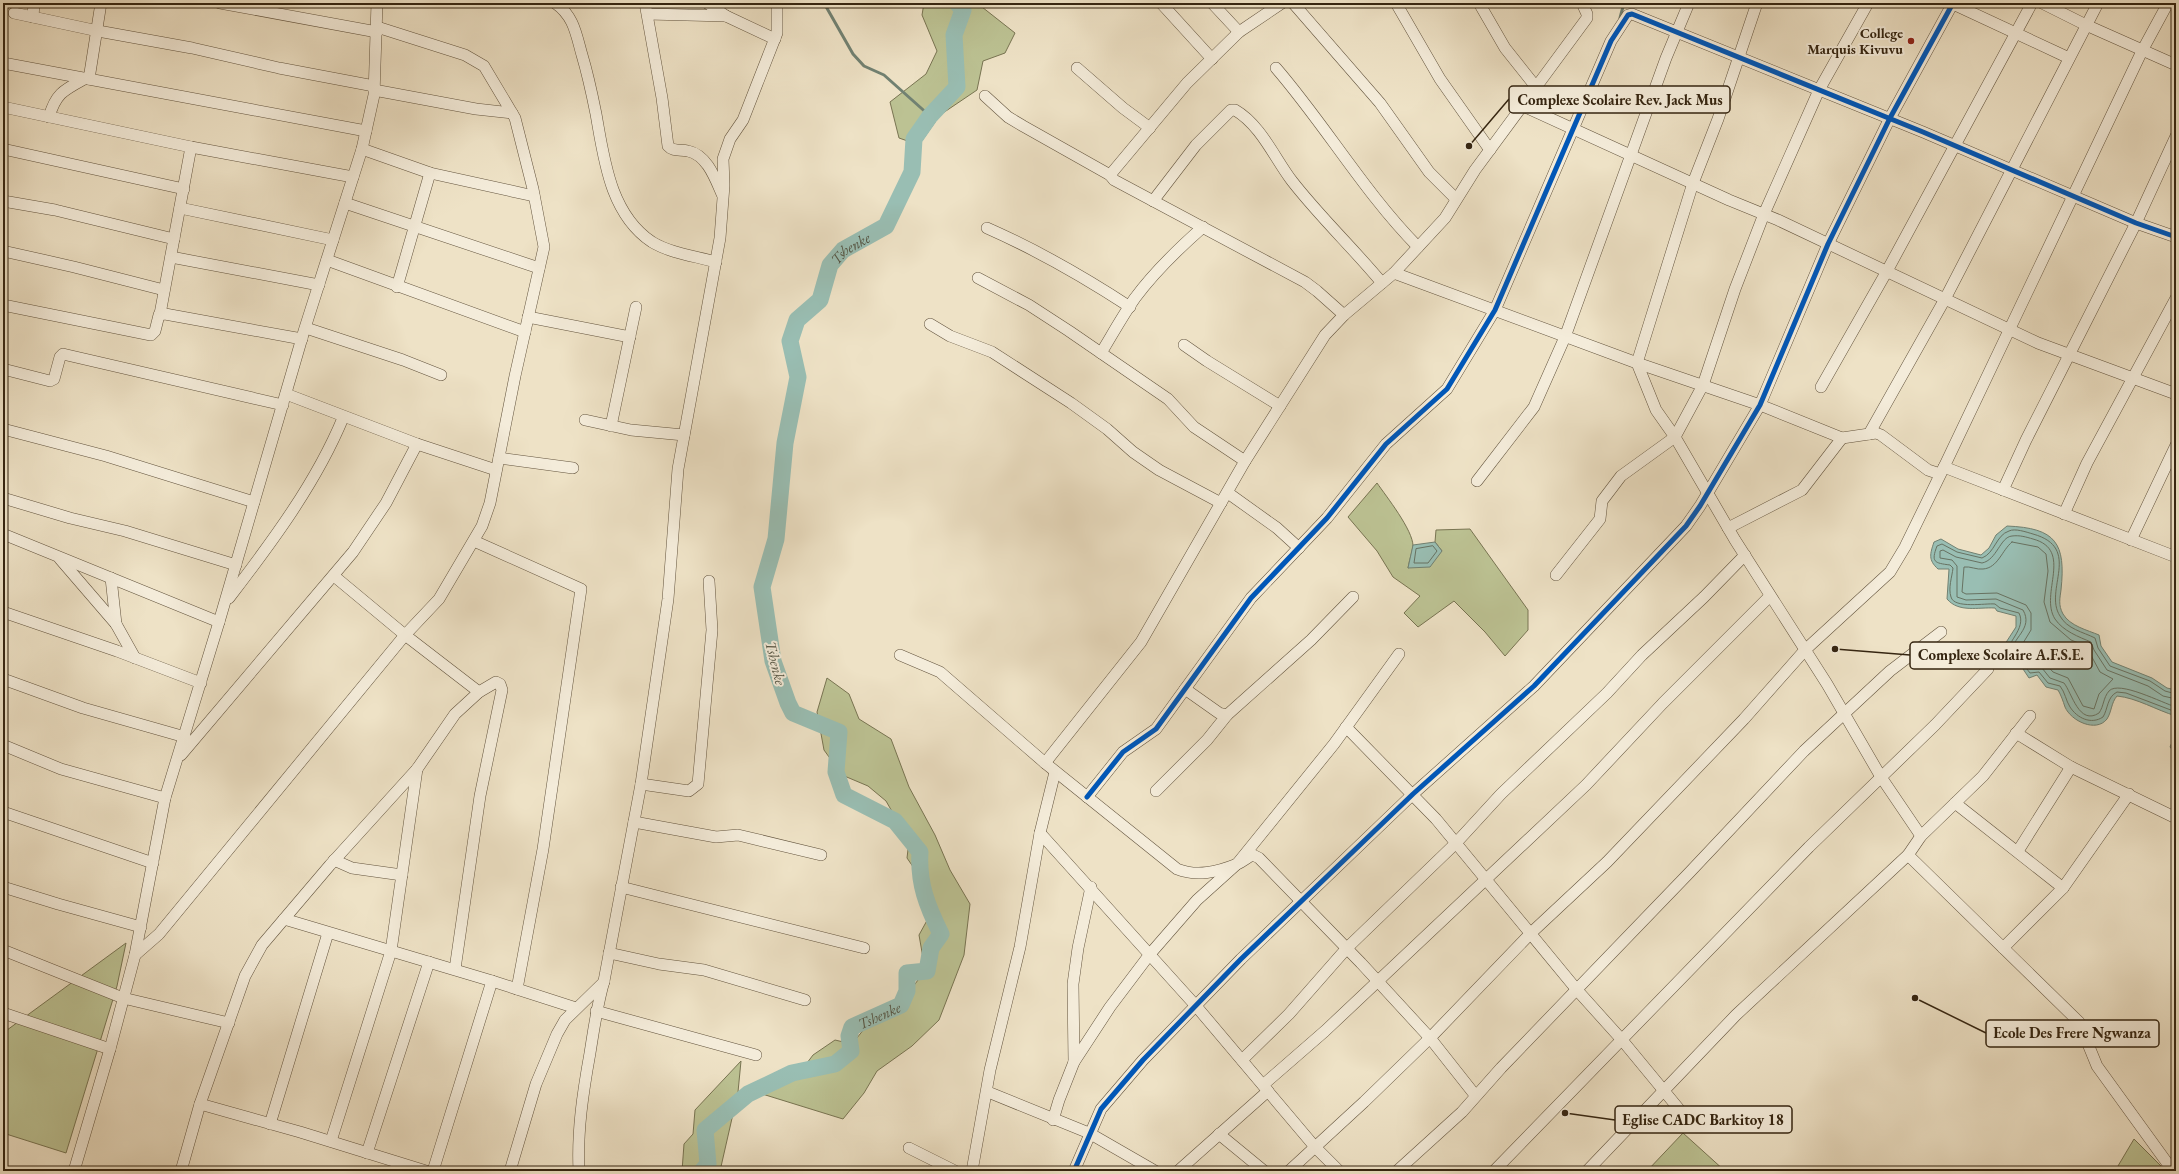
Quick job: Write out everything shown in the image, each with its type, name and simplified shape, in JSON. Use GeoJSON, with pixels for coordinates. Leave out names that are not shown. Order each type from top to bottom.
{"type":"FeatureCollection","features":[{"type":"Feature","properties":{"kind":"street"},"geometry":{"type":"LineString","coordinates":[[33,17],[34,3]]}},
{"type":"Feature","properties":{"kind":"street"},"geometry":{"type":"LineString","coordinates":[[49,117],[55,99],[60,93],[87,79],[98,31],[101,3]]}},
{"type":"Feature","properties":{"kind":"street"},"geometry":{"type":"LineString","coordinates":[[135,955],[159,934],[405,636],[439,599],[474,541],[482,526],[490,502],[544,247],[534,196],[515,118],[484,66],[465,55],[377,30],[220,3]]}},
{"type":"Feature","properties":{"kind":"street"},"geometry":{"type":"LineString","coordinates":[[74,1171],[110,1049],[135,955],[165,798],[225,603],[302,339],[362,149],[374,88],[377,3]]}},
{"type":"Feature","properties":{"kind":"street"},"geometry":{"type":"LineString","coordinates":[[555,3],[571,18],[575,28],[591,85],[608,176],[617,201],[640,232],[652,241],[665,249],[716,262]]}},
{"type":"Feature","properties":{"kind":"street"},"geometry":{"type":"LineString","coordinates":[[707,3],[726,16],[775,39]]}},
{"type":"Feature","properties":{"kind":"street"},"geometry":{"type":"LineString","coordinates":[[579,1171],[578,1145],[581,1106],[596,1011],[604,981],[641,784],[668,599],[678,469],[716,262],[723,196],[723,159],[730,139],[743,120],[775,39],[777,33],[777,3]]}},
{"type":"Feature","properties":{"kind":"street"},"geometry":{"type":"LineString","coordinates":[[1161,3],[1212,59]]}},
{"type":"Feature","properties":{"kind":"street"},"geometry":{"type":"LineString","coordinates":[[1212,3],[1239,32]]}},
{"type":"Feature","properties":{"kind":"street"},"geometry":{"type":"LineString","coordinates":[[1110,175],[1187,83],[1239,32],[1282,3]]}},
{"type":"Feature","properties":{"kind":"street"},"geometry":{"type":"LineString","coordinates":[[1294,3],[1380,103],[1429,172],[1456,199]]}},
{"type":"Feature","properties":{"kind":"street"},"geometry":{"type":"LineString","coordinates":[[1396,3],[1440,79],[1490,150]]}},
{"type":"Feature","properties":{"kind":"street"},"geometry":{"type":"LineString","coordinates":[[1479,3],[1505,48],[1536,87]]}},
{"type":"Feature","properties":{"kind":"street"},"geometry":{"type":"LineString","coordinates":[[1045,763],[1141,642],[1228,493],[1245,461],[1325,335],[1344,315],[1394,272],[1445,218],[1456,199],[1490,150],[1524,106],[1586,18],[1588,14],[1582,3]]}},
{"type":"Feature","properties":{"kind":"street"},"geometry":{"type":"LineString","coordinates":[[1477,482],[1534,407],[1566,337],[1630,156],[1676,33],[1689,3]]}},
{"type":"Feature","properties":{"kind":"street"},"geometry":{"type":"LineString","coordinates":[[1757,3],[1718,119],[1693,183],[1637,363],[1656,410],[1675,437],[1707,494],[1805,650],[1881,777],[1921,836]]}},
{"type":"Feature","properties":{"kind":"street"},"geometry":{"type":"LineString","coordinates":[[1556,575],[1600,519],[1602,501],[1621,476],[1675,437],[1703,385],[1735,289],[1764,214],[1819,90],[1868,3]]}},
{"type":"Feature","properties":{"kind":"street"},"geometry":{"type":"LineString","coordinates":[[1074,1171],[1089,1133],[1101,1109],[1118,1087],[1241,958],[1302,902],[1413,794],[1534,686],[1686,526],[1707,494],[1760,405],[1828,244],[1890,118],[1952,3],[2069,58]]}},
{"type":"Feature","properties":{"kind":"street"},"geometry":{"type":"LineString","coordinates":[[1821,387],[1956,146],[2032,3]]}},
{"type":"Feature","properties":{"kind":"street"},"geometry":{"type":"LineString","coordinates":[[2042,3],[2142,51],[2176,65]]}},
{"type":"Feature","properties":{"kind":"street"},"geometry":{"type":"LineString","coordinates":[[1869,434],[1946,299],[2098,3]]}},
{"type":"Feature","properties":{"kind":"street"},"geometry":{"type":"LineString","coordinates":[[1289,1171],[1430,1038],[1531,933],[1607,862],[1744,719],[1805,650],[1890,572],[1905,547],[2142,51],[2168,3]]}},
{"type":"Feature","properties":{"kind":"street"},"geometry":{"type":"LineString","coordinates":[[723,196],[713,174],[702,159],[690,151],[672,149],[668,146],[662,98],[646,8],[726,16]]}},
{"type":"Feature","properties":{"kind":"street"},"geometry":{"type":"LineString","coordinates":[[14,13],[98,31],[192,48],[279,68],[476,109],[512,113]]}},
{"type":"Feature","properties":{"kind":"street"},"geometry":{"type":"LineString","coordinates":[[1087,797],[1122,752],[1156,729],[1251,598],[1327,518],[1386,444],[1447,389],[1495,310],[1574,130],[1611,41],[1628,15],[1632,14],[1890,118],[2136,223],[2176,238]]}},
{"type":"Feature","properties":{"kind":"street"},"geometry":{"type":"LineString","coordinates":[[3,63],[366,131]]}},
{"type":"Feature","properties":{"kind":"street"},"geometry":{"type":"LineString","coordinates":[[1077,68],[1123,108],[1150,128]]}},
{"type":"Feature","properties":{"kind":"street"},"geometry":{"type":"LineString","coordinates":[[1276,68],[1312,112],[1382,209],[1418,247]]}},
{"type":"Feature","properties":{"kind":"street"},"geometry":{"type":"LineString","coordinates":[[985,96],[1008,117],[1110,175],[1114,180],[1305,282],[1344,315]]}},
{"type":"Feature","properties":{"kind":"street"},"geometry":{"type":"LineString","coordinates":[[1524,106],[1630,156],[1764,214],[2038,343],[2176,394]]}},
{"type":"Feature","properties":{"kind":"street"},"geometry":{"type":"LineString","coordinates":[[3,107],[191,147],[353,177]]}},
{"type":"Feature","properties":{"kind":"street"},"geometry":{"type":"LineString","coordinates":[[1153,201],[1196,145],[1231,110],[1235,110],[1266,142],[1286,173],[1305,197],[1382,282]]}},
{"type":"Feature","properties":{"kind":"street"},"geometry":{"type":"LineString","coordinates":[[2003,490],[2026,440],[2136,223],[2176,136]]}},
{"type":"Feature","properties":{"kind":"street"},"geometry":{"type":"LineString","coordinates":[[3,305],[151,335],[155,331],[160,314],[191,147]]}},
{"type":"Feature","properties":{"kind":"street"},"geometry":{"type":"LineString","coordinates":[[3,149],[184,189]]}},
{"type":"Feature","properties":{"kind":"street"},"geometry":{"type":"LineString","coordinates":[[362,149],[430,173],[534,196]]}},
{"type":"Feature","properties":{"kind":"street"},"geometry":{"type":"LineString","coordinates":[[398,287],[430,173]]}},
{"type":"Feature","properties":{"kind":"street"},"geometry":{"type":"LineString","coordinates":[[3,201],[55,210],[174,240]]}},
{"type":"Feature","properties":{"kind":"street"},"geometry":{"type":"LineString","coordinates":[[345,203],[539,268]]}},
{"type":"Feature","properties":{"kind":"street"},"geometry":{"type":"LineString","coordinates":[[180,208],[333,240]]}},
{"type":"Feature","properties":{"kind":"street"},"geometry":{"type":"LineString","coordinates":[[1101,353],[1130,307],[1173,254],[1203,227]]}},
{"type":"Feature","properties":{"kind":"street"},"geometry":{"type":"LineString","coordinates":[[987,228],[1011,238],[1086,278],[1130,307]]}},
{"type":"Feature","properties":{"kind":"street"},"geometry":{"type":"LineString","coordinates":[[3,251],[164,290]]}},
{"type":"Feature","properties":{"kind":"street"},"geometry":{"type":"LineString","coordinates":[[171,257],[319,286]]}},
{"type":"Feature","properties":{"kind":"street"},"geometry":{"type":"LineString","coordinates":[[327,260],[525,332]]}},
{"type":"Feature","properties":{"kind":"street"},"geometry":{"type":"LineString","coordinates":[[1394,272],[1637,363],[1760,405],[1842,438],[1869,434],[1881,435],[1928,470],[1942,471],[2003,490],[2176,557]]}},
{"type":"Feature","properties":{"kind":"street"},"geometry":{"type":"LineString","coordinates":[[978,278],[1029,305],[1101,353],[1168,400],[1194,427],[1245,461]]}},
{"type":"Feature","properties":{"kind":"street"},"geometry":{"type":"LineString","coordinates":[[2064,514],[2087,464],[2176,298]]}},
{"type":"Feature","properties":{"kind":"street"},"geometry":{"type":"LineString","coordinates":[[611,426],[636,308]]}},
{"type":"Feature","properties":{"kind":"street"},"geometry":{"type":"LineString","coordinates":[[160,314],[302,339]]}},
{"type":"Feature","properties":{"kind":"street"},"geometry":{"type":"LineString","coordinates":[[528,318],[630,337]]}},
{"type":"Feature","properties":{"kind":"street"},"geometry":{"type":"LineString","coordinates":[[930,324],[950,336],[992,352],[1071,403],[1107,429],[1132,452],[1159,470],[1222,503]]}},
{"type":"Feature","properties":{"kind":"street"},"geometry":{"type":"LineString","coordinates":[[306,328],[441,374]]}},
{"type":"Feature","properties":{"kind":"street"},"geometry":{"type":"LineString","coordinates":[[1184,345],[1207,362],[1280,406]]}},
{"type":"Feature","properties":{"kind":"street"},"geometry":{"type":"LineString","coordinates":[[3,369],[50,381],[54,378],[60,358],[63,354],[284,399],[496,470]]}},
{"type":"Feature","properties":{"kind":"street"},"geometry":{"type":"LineString","coordinates":[[225,603],[268,547],[329,451],[343,418]]}},
{"type":"Feature","properties":{"kind":"street"},"geometry":{"type":"LineString","coordinates":[[585,420],[611,426],[684,435]]}},
{"type":"Feature","properties":{"kind":"street"},"geometry":{"type":"LineString","coordinates":[[3,429],[106,456],[254,502]]}},
{"type":"Feature","properties":{"kind":"street"},"geometry":{"type":"LineString","coordinates":[[1728,528],[1802,490],[1842,438]]}},
{"type":"Feature","properties":{"kind":"street"},"geometry":{"type":"LineString","coordinates":[[176,760],[353,552],[386,503],[417,444]]}},
{"type":"Feature","properties":{"kind":"street"},"geometry":{"type":"LineString","coordinates":[[2131,540],[2176,445]]}},
{"type":"Feature","properties":{"kind":"street"},"geometry":{"type":"LineString","coordinates":[[499,458],[573,468]]}},
{"type":"Feature","properties":{"kind":"street"},"geometry":{"type":"LineString","coordinates":[[1228,493],[1277,528],[1299,548]]}},
{"type":"Feature","properties":{"kind":"street"},"geometry":{"type":"LineString","coordinates":[[3,498],[70,518],[125,531],[236,565]]}},
{"type":"Feature","properties":{"kind":"street"},"geometry":{"type":"LineString","coordinates":[[3,534],[219,622]]}},
{"type":"Feature","properties":{"kind":"street"},"geometry":{"type":"LineString","coordinates":[[474,541],[581,589],[543,849],[517,989]]}},
{"type":"Feature","properties":{"kind":"street"},"geometry":{"type":"LineString","coordinates":[[1242,1060],[1289,1014],[1347,948],[1456,843],[1501,794],[1607,693],[1642,655],[1704,597],[1745,555]]}},
{"type":"Feature","properties":{"kind":"street"},"geometry":{"type":"LineString","coordinates":[[58,556],[116,624],[135,658]]}},
{"type":"Feature","properties":{"kind":"street"},"geometry":{"type":"LineString","coordinates":[[334,576],[405,636],[479,692]]}},
{"type":"Feature","properties":{"kind":"street"},"geometry":{"type":"LineString","coordinates":[[111,578],[116,624]]}},
{"type":"Feature","properties":{"kind":"street"},"geometry":{"type":"LineString","coordinates":[[641,784],[685,791],[693,790],[698,784],[712,630],[709,581]]}},
{"type":"Feature","properties":{"kind":"street"},"geometry":{"type":"LineString","coordinates":[[1178,1171],[1219,1134],[1377,981],[1586,785],[1663,703],[1770,596]]}},
{"type":"Feature","properties":{"kind":"street"},"geometry":{"type":"LineString","coordinates":[[1156,790],[1207,740],[1227,715],[1311,640],[1354,597]]}},
{"type":"Feature","properties":{"kind":"street"},"geometry":{"type":"LineString","coordinates":[[3,612],[135,658],[201,683]]}},
{"type":"Feature","properties":{"kind":"street"},"geometry":{"type":"LineString","coordinates":[[1397,1171],[1462,1112],[1475,1095],[1804,751],[1890,671],[1941,632]]}},
{"type":"Feature","properties":{"kind":"street"},"geometry":{"type":"LineString","coordinates":[[900,655],[940,672],[1055,772],[1177,869],[1185,873],[1204,874],[1237,864],[1346,727],[1399,654]]}},
{"type":"Feature","properties":{"kind":"street"},"geometry":{"type":"LineString","coordinates":[[1494,1171],[1809,847],[1935,725],[1988,669]]}},
{"type":"Feature","properties":{"kind":"street"},"geometry":{"type":"LineString","coordinates":[[3,679],[83,708],[185,737]]}},
{"type":"Feature","properties":{"kind":"street"},"geometry":{"type":"LineString","coordinates":[[184,1170],[200,1104],[251,963],[262,945],[334,860],[417,769],[455,714],[479,692],[496,682],[500,684],[502,690],[480,796],[455,969]]}},
{"type":"Feature","properties":{"kind":"street"},"geometry":{"type":"LineString","coordinates":[[1185,689],[1219,713],[1227,715]]}},
{"type":"Feature","properties":{"kind":"street"},"geometry":{"type":"LineString","coordinates":[[1588,1171],[1663,1090],[1736,1015],[1908,855],[1921,836],[1983,776],[2030,716]]}},
{"type":"Feature","properties":{"kind":"street"},"geometry":{"type":"LineString","coordinates":[[1346,727],[1413,794],[1456,843],[1577,990],[1622,1040],[1688,1120]]}},
{"type":"Feature","properties":{"kind":"street"},"geometry":{"type":"LineString","coordinates":[[2016,733],[2071,767],[2176,818]]}},
{"type":"Feature","properties":{"kind":"street"},"geometry":{"type":"LineString","coordinates":[[3,745],[61,770],[165,798]]}},
{"type":"Feature","properties":{"kind":"street"},"geometry":{"type":"LineString","coordinates":[[2018,851],[2071,767]]}},
{"type":"Feature","properties":{"kind":"street"},"geometry":{"type":"LineString","coordinates":[[331,1141],[391,951],[417,769]]}},
{"type":"Feature","properties":{"kind":"street"},"geometry":{"type":"LineString","coordinates":[[972,1171],[988,1092],[990,1070],[1020,947],[1040,832],[1055,772]]}},
{"type":"Feature","properties":{"kind":"street"},"geometry":{"type":"LineString","coordinates":[[2003,948],[2063,888],[2129,794]]}},
{"type":"Feature","properties":{"kind":"street"},"geometry":{"type":"LineString","coordinates":[[1955,803],[2018,851],[2063,888]]}},
{"type":"Feature","properties":{"kind":"street"},"geometry":{"type":"LineString","coordinates":[[3,812],[153,862]]}},
{"type":"Feature","properties":{"kind":"street"},"geometry":{"type":"LineString","coordinates":[[634,822],[716,837],[738,836],[821,855]]}},
{"type":"Feature","properties":{"kind":"street"},"geometry":{"type":"LineString","coordinates":[[1040,832],[1091,887],[1196,1006],[1315,1147],[1339,1171]]}},
{"type":"Feature","properties":{"kind":"street"},"geometry":{"type":"LineString","coordinates":[[1054,1120],[1059,1100],[1074,1062],[1110,1007],[1150,954],[1206,890],[1237,864],[1253,855],[1259,858],[1347,948],[1430,1038],[1475,1095]]}},
{"type":"Feature","properties":{"kind":"street"},"geometry":{"type":"LineString","coordinates":[[1908,855],[2079,1022],[2097,1066],[2173,1171]]}},
{"type":"Feature","properties":{"kind":"street"},"geometry":{"type":"LineString","coordinates":[[334,860],[352,868],[402,875]]}},
{"type":"Feature","properties":{"kind":"street"},"geometry":{"type":"LineString","coordinates":[[3,887],[141,927]]}},
{"type":"Feature","properties":{"kind":"street"},"geometry":{"type":"LineString","coordinates":[[621,887],[864,948]]}},
{"type":"Feature","properties":{"kind":"street"},"geometry":{"type":"LineString","coordinates":[[1074,1062],[1073,984],[1078,948],[1091,887]]}},
{"type":"Feature","properties":{"kind":"street"},"geometry":{"type":"LineString","coordinates":[[284,919],[455,969],[576,1008]]}},
{"type":"Feature","properties":{"kind":"street"},"geometry":{"type":"LineString","coordinates":[[270,1124],[328,933]]}},
{"type":"Feature","properties":{"kind":"street"},"geometry":{"type":"LineString","coordinates":[[3,950],[123,998],[229,1023]]}},
{"type":"Feature","properties":{"kind":"street"},"geometry":{"type":"LineString","coordinates":[[609,953],[659,964],[704,970],[805,1000]]}},
{"type":"Feature","properties":{"kind":"street"},"geometry":{"type":"LineString","coordinates":[[367,1153],[429,962]]}},
{"type":"Feature","properties":{"kind":"street"},"geometry":{"type":"LineString","coordinates":[[434,1171],[492,981]]}},
{"type":"Feature","properties":{"kind":"street"},"geometry":{"type":"LineString","coordinates":[[510,1171],[536,1084],[557,1034],[565,1020],[604,981]]}},
{"type":"Feature","properties":{"kind":"street"},"geometry":{"type":"LineString","coordinates":[[596,1011],[756,1055]]}},
{"type":"Feature","properties":{"kind":"street"},"geometry":{"type":"LineString","coordinates":[[3,1013],[110,1049]]}},
{"type":"Feature","properties":{"kind":"street"},"geometry":{"type":"LineString","coordinates":[[988,1092],[1089,1133],[1155,1171]]}},
{"type":"Feature","properties":{"kind":"street"},"geometry":{"type":"LineString","coordinates":[[200,1104],[331,1141],[426,1171]]}},
{"type":"Feature","properties":{"kind":"street"},"geometry":{"type":"LineString","coordinates":[[1219,1134],[1264,1171]]}},
{"type":"Feature","properties":{"kind":"street"},"geometry":{"type":"LineString","coordinates":[[909,1148],[955,1171]]}},
{"type":"Feature","properties":{"kind":"green space"},"geometry":{"type":"Polygon","coordinates":[[[924,3],[988,3],[982,7],[1015,33],[1005,53],[983,61],[977,90],[940,115],[919,145],[899,138],[890,102],[926,74],[937,51],[922,15],[924,3]]]}},
{"type":"Feature","properties":{"kind":"green space"},"geometry":{"type":"Polygon","coordinates":[[[1377,483],[1404,522],[1412,539],[1413,546],[1408,568],[1442,551],[1435,542],[1436,530],[1470,529],[1528,610],[1528,630],[1505,656],[1485,632],[1454,601],[1418,627],[1404,613],[1420,596],[1393,577],[1377,551],[1348,517],[1377,483]]]}},
{"type":"Feature","properties":{"kind":"green space"},"geometry":{"type":"Polygon","coordinates":[[[827,678],[849,694],[859,719],[891,739],[909,787],[935,835],[950,870],[970,904],[964,955],[939,1020],[912,1046],[877,1071],[864,1093],[843,1119],[759,1093],[765,1080],[795,1079],[813,1055],[835,1040],[852,1044],[873,1018],[893,1014],[918,980],[923,958],[919,935],[930,915],[920,877],[907,858],[909,841],[886,801],[868,786],[842,775],[824,750],[817,712],[827,678]]]}},
{"type":"Feature","properties":{"kind":"green space"},"geometry":{"type":"Polygon","coordinates":[[[126,943],[117,986],[66,1153],[3,1133],[3,1033],[126,943]]]}},
{"type":"Feature","properties":{"kind":"green space"},"geometry":{"type":"Polygon","coordinates":[[[741,1061],[738,1092],[720,1171],[682,1171],[684,1144],[693,1134],[695,1110],[741,1061]]]}},
{"type":"Feature","properties":{"kind":"green space"},"geometry":{"type":"Polygon","coordinates":[[[1683,1133],[1725,1171],[1647,1171],[1683,1133]]]}},
{"type":"Feature","properties":{"kind":"green space"},"geometry":{"type":"Polygon","coordinates":[[[2134,1139],[2166,1171],[2115,1171],[2134,1139]]]}},
{"type":"Feature","properties":{"kind":"water"},"geometry":{"type":"Polygon","coordinates":[[[2007,526],[2024,527],[2037,530],[2047,535],[2054,541],[2062,560],[2060,608],[2063,614],[2074,625],[2099,635],[2101,646],[2112,662],[2152,678],[2167,688],[2176,690],[2176,716],[2132,699],[2117,696],[2107,719],[2097,725],[2084,724],[2068,712],[2058,690],[2046,687],[2037,675],[2029,678],[2019,663],[2004,666],[2000,659],[2003,647],[2016,627],[2016,616],[1997,611],[1995,608],[1963,608],[1952,603],[1947,599],[1949,569],[1938,569],[1931,560],[1931,557],[1934,542],[1941,539],[1958,549],[1981,555],[1989,548],[1996,535],[2007,526]]]}},
{"type":"Feature","properties":{"kind":"water"},"geometry":{"type":"Polygon","coordinates":[[[1435,542],[1442,551],[1430,567],[1408,568],[1413,545],[1435,542]]]}},
{"type":"Feature","properties":{"kind":"water"},"geometry":{"type":"Polygon","coordinates":[[[2176,733],[2176,754],[2170,747],[2176,733]]]}},
{"type":"Feature","properties":{"kind":"waterway"},"geometry":{"type":"LineString","coordinates":[[824,3],[853,54],[864,66],[884,75],[930,116]]}},
{"type":"Feature","properties":{"kind":"waterway","name":"Tshenke"},"geometry":{"type":"LineString","coordinates":[[702,1171],[708,1164],[705,1130],[748,1094],[792,1073],[835,1064],[851,1051],[849,1036],[852,1027],[901,1005],[907,991],[907,973],[927,971],[931,948],[941,934],[924,894],[920,874],[920,852],[895,821],[844,795],[836,772],[839,732],[793,713],[773,661],[762,587],[776,539],[785,443],[798,377],[790,341],[797,320],[820,300],[830,265],[843,250],[886,226],[912,172],[914,139],[930,116],[957,87],[954,35],[963,10],[957,3]]}},
{"type":"Feature","properties":{"kind":"waterway"},"geometry":{"type":"LineString","coordinates":[[1620,18],[1624,3]]}},
{"type":"Feature","properties":{"kind":"cycle path"},"geometry":{"type":"LineString","coordinates":[[1074,1171],[1101,1109],[1143,1060],[1241,959],[1413,794],[1534,686],[1686,526],[1700,506],[1760,405],[1828,244],[1890,118],[1953,3]]}},
{"type":"Feature","properties":{"kind":"cycle path"},"geometry":{"type":"LineString","coordinates":[[1087,797],[1123,752],[1156,729],[1251,598],[1327,518],[1386,444],[1447,389],[1495,310],[1611,41],[1628,15],[1632,14],[1923,132],[2136,223],[2176,237]]}},
{"type":"Feature","properties":{"kind":"place","name":"College Marquis Kivuvu"},"geometry":{"type":"Point","coordinates":[1911,41]}},
{"type":"Feature","properties":{"kind":"place","name":"Complexe Scolaire Rev. Jack Mus"},"geometry":{"type":"Point","coordinates":[1469,146]}},
{"type":"Feature","properties":{"kind":"place","name":"Complexe Scolaire A.F.S.E."},"geometry":{"type":"Point","coordinates":[1835,649]}},
{"type":"Feature","properties":{"kind":"place","name":"Ecole Des Frere Ngwanza"},"geometry":{"type":"Point","coordinates":[1915,998]}},
{"type":"Feature","properties":{"kind":"place","name":"Eglise CADC Barkitoy 18"},"geometry":{"type":"Point","coordinates":[1565,1113]}}]}
